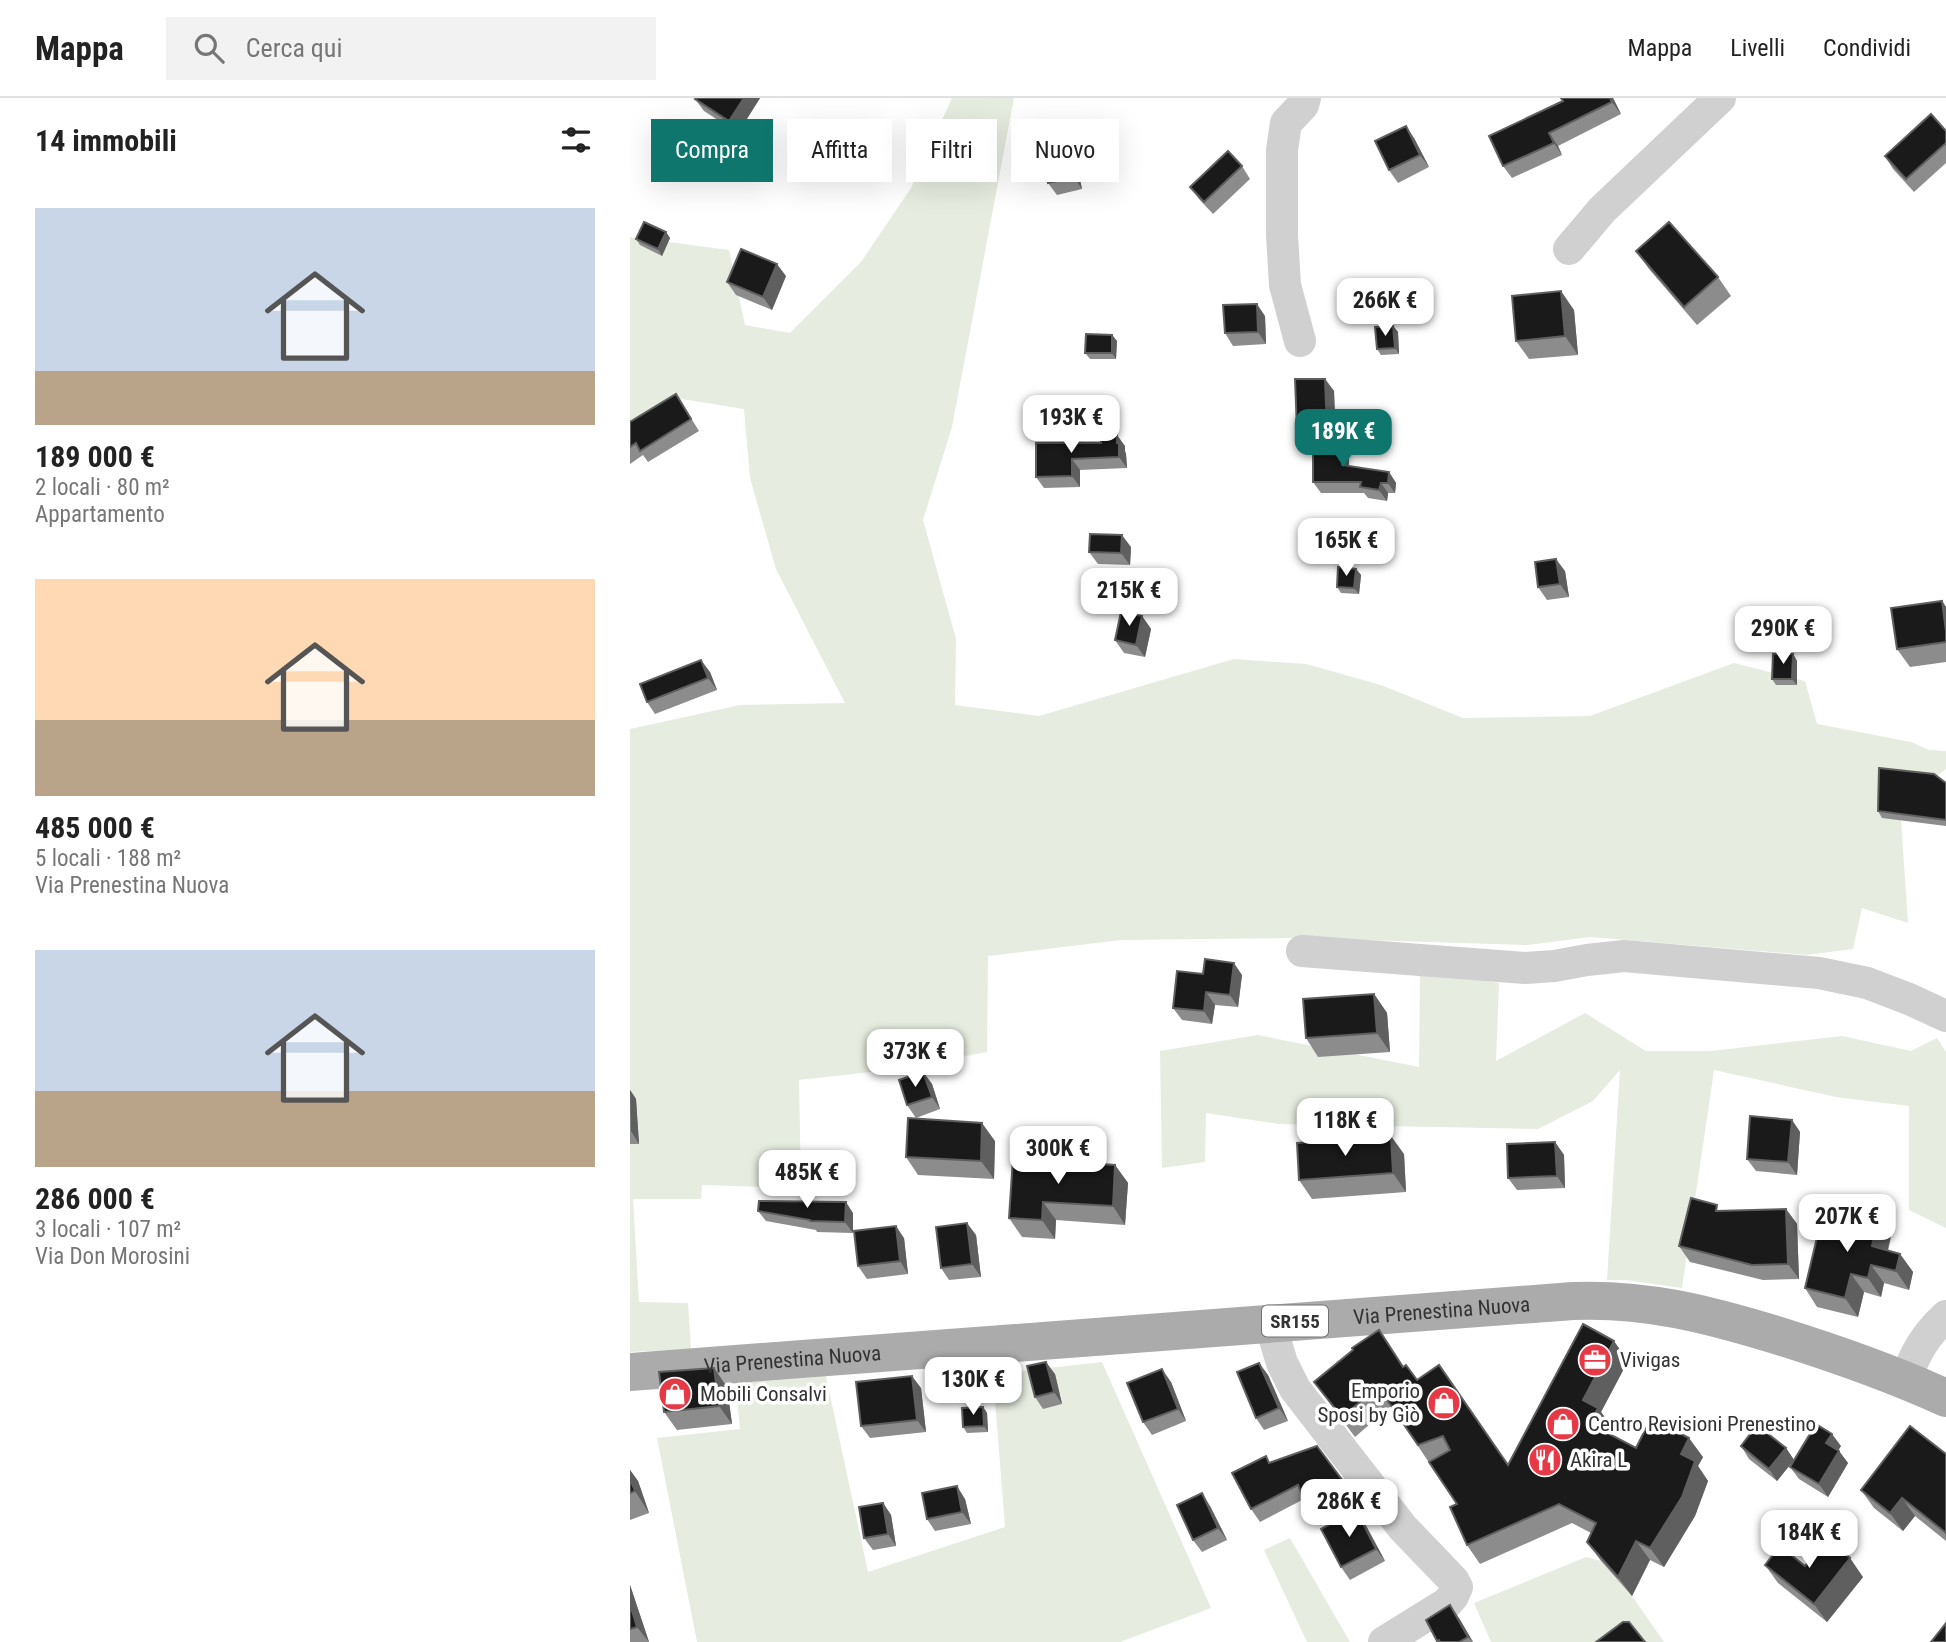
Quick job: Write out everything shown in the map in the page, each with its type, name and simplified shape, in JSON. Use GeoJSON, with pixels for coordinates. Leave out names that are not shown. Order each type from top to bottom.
{"type":"FeatureCollection","features":[{"type":"Feature","properties":{"kind":"main road","name":"Via Prenestina Nuova"},"geometry":{"type":"LineString","coordinates":[[630,1371],[1573,1301],[1631,1302],[1664,1306],[1742,1325],[1815,1347],[1946,1398]]}},
{"type":"Feature","properties":{"kind":"street"},"geometry":{"type":"LineString","coordinates":[[1300,341],[1285,285],[1282,150],[1286,122],[1303,105],[1305,98]]}},
{"type":"Feature","properties":{"kind":"street"},"geometry":{"type":"LineString","coordinates":[[1569,249],[1602,209],[1720,98]]}},
{"type":"Feature","properties":{"kind":"street"},"geometry":{"type":"LineString","coordinates":[[1302,951],[1525,968],[1624,956],[1819,973],[1867,983],[1946,1016]]}},
{"type":"Feature","properties":{"kind":"street"},"geometry":{"type":"LineString","coordinates":[[1905,1380],[1917,1349],[1930,1331],[1946,1316]]}},
{"type":"Feature","properties":{"kind":"street"},"geometry":{"type":"LineString","coordinates":[[1270,1323],[1282,1363],[1295,1389],[1403,1528],[1457,1587],[1447,1603],[1384,1642]]}},
{"type":"Feature","properties":{"kind":"shaded area"},"geometry":{"type":"Polygon","coordinates":[[[952,98],[1014,98],[952,427],[923,520],[956,639],[955,705],[1039,716],[1234,659],[1306,664],[1381,685],[1463,718],[1590,716],[1734,663],[1805,681],[1817,724],[1911,742],[1929,750],[1946,751],[1946,769],[1900,805],[1908,923],[1862,908],[1853,949],[1807,955],[1591,937],[1527,945],[1300,938],[1121,940],[988,956],[987,1052],[889,1070],[799,1080],[801,1188],[702,1185],[701,1199],[633,1199],[639,1302],[688,1303],[691,1349],[630,1352],[630,729],[740,705],[845,703],[776,569],[750,478],[744,409],[669,397],[630,429],[630,237],[729,250],[745,325],[790,333],[861,262],[914,182],[997,182],[997,119],[942,119],[952,98]]]}},
{"type":"Feature","properties":{"kind":"shaded area"},"geometry":{"type":"Polygon","coordinates":[[[1420,970],[1499,983],[1496,1061],[1585,1013],[1646,1051],[1711,1051],[1842,1036],[1911,1051],[1937,1038],[1946,1052],[1946,1228],[1909,1210],[1909,1106],[1836,1097],[1714,1070],[1682,1288],[1607,1280],[1620,1070],[1593,1101],[1538,1129],[1279,1124],[1206,1113],[1205,1162],[1162,1168],[1160,1051],[1258,1035],[1419,1067],[1420,970]]]}},
{"type":"Feature","properties":{"kind":"shaded area"},"geometry":{"type":"Polygon","coordinates":[[[1102,1362],[1211,1608],[1120,1642],[697,1642],[657,1438],[740,1429],[735,1380],[825,1372],[868,1572],[1005,1527],[993,1374],[1102,1362]]]}},
{"type":"Feature","properties":{"kind":"shaded area"},"geometry":{"type":"Polygon","coordinates":[[[1290,1538],[1350,1642],[1307,1642],[1264,1550],[1290,1538]]]}},
{"type":"Feature","properties":{"kind":"shaded area"},"geometry":{"type":"Polygon","coordinates":[[[1586,1557],[1601,1561],[1632,1596],[1664,1642],[1491,1642],[1474,1603],[1586,1557]]]}},
{"type":"Feature","properties":{"kind":"building"},"geometry":{"type":"Polygon","coordinates":[[[744,98],[730,119],[726,119],[695,99],[744,98]]]}},
{"type":"Feature","properties":{"kind":"building"},"geometry":{"type":"Polygon","coordinates":[[[1561,98],[1610,98],[1612,102],[1549,133],[1554,143],[1503,166],[1489,136],[1563,101],[1561,98]]]}},
{"type":"Feature","properties":{"kind":"building"},"geometry":{"type":"Polygon","coordinates":[[[1931,114],[1946,131],[1946,143],[1906,179],[1885,156],[1931,114]]]}},
{"type":"Feature","properties":{"kind":"building"},"geometry":{"type":"Polygon","coordinates":[[[1406,126],[1420,155],[1389,170],[1375,141],[1406,126]]]}},
{"type":"Feature","properties":{"kind":"building"},"geometry":{"type":"Polygon","coordinates":[[[1228,151],[1242,166],[1204,202],[1190,187],[1228,151]]]}},
{"type":"Feature","properties":{"kind":"building"},"geometry":{"type":"Polygon","coordinates":[[[644,222],[666,232],[658,249],[636,239],[644,222]]]}},
{"type":"Feature","properties":{"kind":"building"},"geometry":{"type":"Polygon","coordinates":[[[1669,222],[1718,277],[1684,307],[1636,251],[1669,222]]]}},
{"type":"Feature","properties":{"kind":"building"},"geometry":{"type":"Polygon","coordinates":[[[741,249],[777,264],[763,297],[727,282],[741,249]]]}},
{"type":"Feature","properties":{"kind":"building"},"geometry":{"type":"Polygon","coordinates":[[[1561,291],[1565,336],[1516,341],[1512,296],[1561,291]]]}},
{"type":"Feature","properties":{"kind":"building"},"geometry":{"type":"Polygon","coordinates":[[[1257,304],[1258,332],[1225,333],[1223,305],[1257,304]]]}},
{"type":"Feature","properties":{"kind":"building"},"geometry":{"type":"Polygon","coordinates":[[[1393,326],[1395,348],[1377,349],[1375,327],[1393,326]]]}},
{"type":"Feature","properties":{"kind":"building"},"geometry":{"type":"Polygon","coordinates":[[[1086,334],[1112,335],[1112,353],[1085,353],[1086,334]]]}},
{"type":"Feature","properties":{"kind":"building"},"geometry":{"type":"Polygon","coordinates":[[[1295,379],[1325,379],[1327,430],[1297,431],[1295,379]]]}},
{"type":"Feature","properties":{"kind":"building"},"geometry":{"type":"Polygon","coordinates":[[[676,394],[691,419],[640,451],[636,443],[630,447],[630,422],[676,394]]]}},
{"type":"Feature","properties":{"kind":"building"},"geometry":{"type":"Polygon","coordinates":[[[1117,435],[1119,457],[1072,459],[1072,476],[1036,477],[1036,443],[1101,443],[1101,436],[1117,435]]]}},
{"type":"Feature","properties":{"kind":"building"},"geometry":{"type":"Polygon","coordinates":[[[1313,446],[1342,446],[1342,465],[1389,472],[1388,483],[1381,483],[1379,490],[1360,487],[1361,482],[1313,482],[1313,446]]]}},
{"type":"Feature","properties":{"kind":"building"},"geometry":{"type":"Polygon","coordinates":[[[1090,534],[1122,535],[1121,553],[1089,552],[1090,534]]]}},
{"type":"Feature","properties":{"kind":"building"},"geometry":{"type":"Polygon","coordinates":[[[1556,559],[1560,584],[1538,587],[1535,562],[1556,559]]]}},
{"type":"Feature","properties":{"kind":"building"},"geometry":{"type":"Polygon","coordinates":[[[1338,567],[1356,569],[1354,588],[1337,587],[1338,567]]]}},
{"type":"Feature","properties":{"kind":"building"},"geometry":{"type":"Polygon","coordinates":[[[1942,601],[1946,642],[1897,649],[1891,608],[1942,601]]]}},
{"type":"Feature","properties":{"kind":"building"},"geometry":{"type":"Polygon","coordinates":[[[1121,612],[1142,616],[1136,645],[1115,640],[1121,612]]]}},
{"type":"Feature","properties":{"kind":"building"},"geometry":{"type":"Polygon","coordinates":[[[1773,654],[1793,654],[1792,679],[1772,679],[1773,654]]]}},
{"type":"Feature","properties":{"kind":"building"},"geometry":{"type":"Polygon","coordinates":[[[701,660],[708,678],[647,702],[640,684],[701,660]]]}},
{"type":"Feature","properties":{"kind":"building"},"geometry":{"type":"Polygon","coordinates":[[[1879,768],[1934,774],[1946,783],[1946,820],[1878,811],[1879,768]]]}},
{"type":"Feature","properties":{"kind":"building"},"geometry":{"type":"Polygon","coordinates":[[[1205,959],[1234,963],[1230,995],[1206,992],[1204,1011],[1173,1008],[1177,971],[1203,974],[1205,959]]]}},
{"type":"Feature","properties":{"kind":"building"},"geometry":{"type":"Polygon","coordinates":[[[1374,994],[1377,1033],[1306,1038],[1303,999],[1374,994]]]}},
{"type":"Feature","properties":{"kind":"building"},"geometry":{"type":"Polygon","coordinates":[[[923,1072],[932,1097],[907,1105],[899,1080],[923,1072]]]}},
{"type":"Feature","properties":{"kind":"building"},"geometry":{"type":"Polygon","coordinates":[[[1750,1116],[1792,1120],[1788,1162],[1747,1159],[1750,1116]]]}},
{"type":"Feature","properties":{"kind":"building"},"geometry":{"type":"Polygon","coordinates":[[[908,1118],[982,1123],[981,1161],[906,1157],[908,1118]]]}},
{"type":"Feature","properties":{"kind":"building"},"geometry":{"type":"Polygon","coordinates":[[[1391,1136],[1393,1173],[1299,1180],[1297,1143],[1391,1136]]]}},
{"type":"Feature","properties":{"kind":"building"},"geometry":{"type":"Polygon","coordinates":[[[1555,1142],[1557,1176],[1508,1178],[1507,1144],[1555,1142]]]}},
{"type":"Feature","properties":{"kind":"building"},"geometry":{"type":"Polygon","coordinates":[[[1013,1158],[1115,1165],[1113,1206],[1043,1202],[1042,1220],[1009,1218],[1013,1158]]]}},
{"type":"Feature","properties":{"kind":"building"},"geometry":{"type":"Polygon","coordinates":[[[1691,1198],[1717,1205],[1716,1211],[1786,1209],[1788,1264],[1752,1265],[1679,1246],[1691,1198]]]}},
{"type":"Feature","properties":{"kind":"building"},"geometry":{"type":"Polygon","coordinates":[[[759,1201],[846,1202],[845,1222],[810,1221],[758,1211],[759,1201]]]}},
{"type":"Feature","properties":{"kind":"building"},"geometry":{"type":"Polygon","coordinates":[[[1842,1208],[1878,1218],[1872,1246],[1900,1254],[1896,1271],[1871,1265],[1868,1278],[1851,1274],[1845,1298],[1805,1288],[1819,1229],[1836,1233],[1842,1208]]]}},
{"type":"Feature","properties":{"kind":"building"},"geometry":{"type":"Polygon","coordinates":[[[967,1223],[972,1264],[941,1268],[936,1227],[967,1223]]]}},
{"type":"Feature","properties":{"kind":"building"},"geometry":{"type":"Polygon","coordinates":[[[896,1226],[900,1261],[858,1266],[854,1231],[896,1226]]]}},
{"type":"Feature","properties":{"kind":"building"},"geometry":{"type":"Polygon","coordinates":[[[1583,1324],[1614,1341],[1583,1400],[1598,1408],[1590,1424],[1636,1448],[1651,1418],[1689,1438],[1681,1454],[1695,1461],[1682,1497],[1650,1548],[1636,1541],[1618,1577],[1587,1542],[1596,1523],[1559,1504],[1467,1545],[1450,1507],[1457,1504],[1429,1462],[1450,1450],[1443,1436],[1418,1445],[1378,1387],[1342,1417],[1314,1382],[1353,1350],[1352,1348],[1379,1330],[1403,1367],[1406,1365],[1417,1380],[1439,1365],[1508,1465],[1583,1324]]]}},
{"type":"Feature","properties":{"kind":"building"},"geometry":{"type":"Polygon","coordinates":[[[1046,1362],[1054,1392],[1035,1397],[1027,1366],[1046,1362]]]}},
{"type":"Feature","properties":{"kind":"building"},"geometry":{"type":"Polygon","coordinates":[[[1259,1363],[1279,1408],[1256,1418],[1237,1372],[1259,1363]]]}},
{"type":"Feature","properties":{"kind":"building"},"geometry":{"type":"Polygon","coordinates":[[[714,1368],[719,1406],[664,1412],[659,1372],[714,1368]]]}},
{"type":"Feature","properties":{"kind":"building"},"geometry":{"type":"Polygon","coordinates":[[[1162,1369],[1178,1409],[1143,1422],[1127,1383],[1162,1369]]]}},
{"type":"Feature","properties":{"kind":"building"},"geometry":{"type":"Polygon","coordinates":[[[912,1376],[917,1420],[861,1426],[856,1382],[912,1376]]]}},
{"type":"Feature","properties":{"kind":"building"},"geometry":{"type":"Polygon","coordinates":[[[983,1407],[984,1426],[963,1427],[962,1408],[983,1407]]]}},
{"type":"Feature","properties":{"kind":"building"},"geometry":{"type":"Polygon","coordinates":[[[1816,1424],[1832,1434],[1826,1443],[1839,1451],[1819,1484],[1790,1467],[1816,1424]]]}},
{"type":"Feature","properties":{"kind":"building"},"geometry":{"type":"Polygon","coordinates":[[[1757,1425],[1786,1448],[1769,1469],[1741,1446],[1757,1425]]]}},
{"type":"Feature","properties":{"kind":"building"},"geometry":{"type":"Polygon","coordinates":[[[1910,1426],[1946,1454],[1946,1533],[1902,1498],[1890,1513],[1861,1490],[1910,1426]]]}},
{"type":"Feature","properties":{"kind":"building"},"geometry":{"type":"Polygon","coordinates":[[[1317,1446],[1343,1481],[1302,1495],[1298,1485],[1251,1509],[1232,1473],[1266,1456],[1269,1463],[1317,1446]]]}},
{"type":"Feature","properties":{"kind":"building"},"geometry":{"type":"Polygon","coordinates":[[[630,1479],[635,1491],[630,1493],[630,1479]]]}},
{"type":"Feature","properties":{"kind":"building"},"geometry":{"type":"Polygon","coordinates":[[[957,1486],[962,1512],[927,1519],[922,1493],[957,1486]]]}},
{"type":"Feature","properties":{"kind":"building"},"geometry":{"type":"Polygon","coordinates":[[[1202,1493],[1218,1528],[1193,1540],[1177,1505],[1202,1493]]]}},
{"type":"Feature","properties":{"kind":"building"},"geometry":{"type":"Polygon","coordinates":[[[883,1503],[888,1534],[864,1538],[859,1507],[883,1503]]]}},
{"type":"Feature","properties":{"kind":"building"},"geometry":{"type":"Polygon","coordinates":[[[1356,1510],[1376,1549],[1341,1567],[1321,1529],[1356,1510]]]}},
{"type":"Feature","properties":{"kind":"building"},"geometry":{"type":"Polygon","coordinates":[[[1827,1539],[1850,1558],[1814,1604],[1765,1565],[1780,1546],[1805,1566],[1827,1539]]]}},
{"type":"Feature","properties":{"kind":"building"},"geometry":{"type":"Polygon","coordinates":[[[630,1604],[637,1627],[630,1629],[630,1604]]]}},
{"type":"Feature","properties":{"kind":"building"},"geometry":{"type":"Polygon","coordinates":[[[1450,1605],[1468,1637],[1459,1642],[1440,1642],[1426,1620],[1450,1605]]]}},
{"type":"Feature","properties":{"kind":"building"},"geometry":{"type":"Polygon","coordinates":[[[1623,1622],[1629,1622],[1645,1642],[1596,1642],[1623,1622]]]}},
{"type":"Feature","properties":{"kind":"building"},"geometry":{"type":"Polygon","coordinates":[[[1946,1623],[1946,1642],[1931,1642],[1946,1623]]]}},
{"type":"Feature","properties":{"kind":"place","name":"Vivigas"},"geometry":{"type":"Point","coordinates":[1595,1360]}},
{"type":"Feature","properties":{"kind":"place","name":"Mobili Consalvi"},"geometry":{"type":"Point","coordinates":[675,1394]}},
{"type":"Feature","properties":{"kind":"place","name":"Emporio Sposi by Giò"},"geometry":{"type":"Point","coordinates":[1444,1403]}},
{"type":"Feature","properties":{"kind":"place","name":"Centro Revisioni Prenestino"},"geometry":{"type":"Point","coordinates":[1563,1424]}},
{"type":"Feature","properties":{"kind":"place","name":"Akira L"},"geometry":{"type":"Point","coordinates":[1545,1460]}}]}
